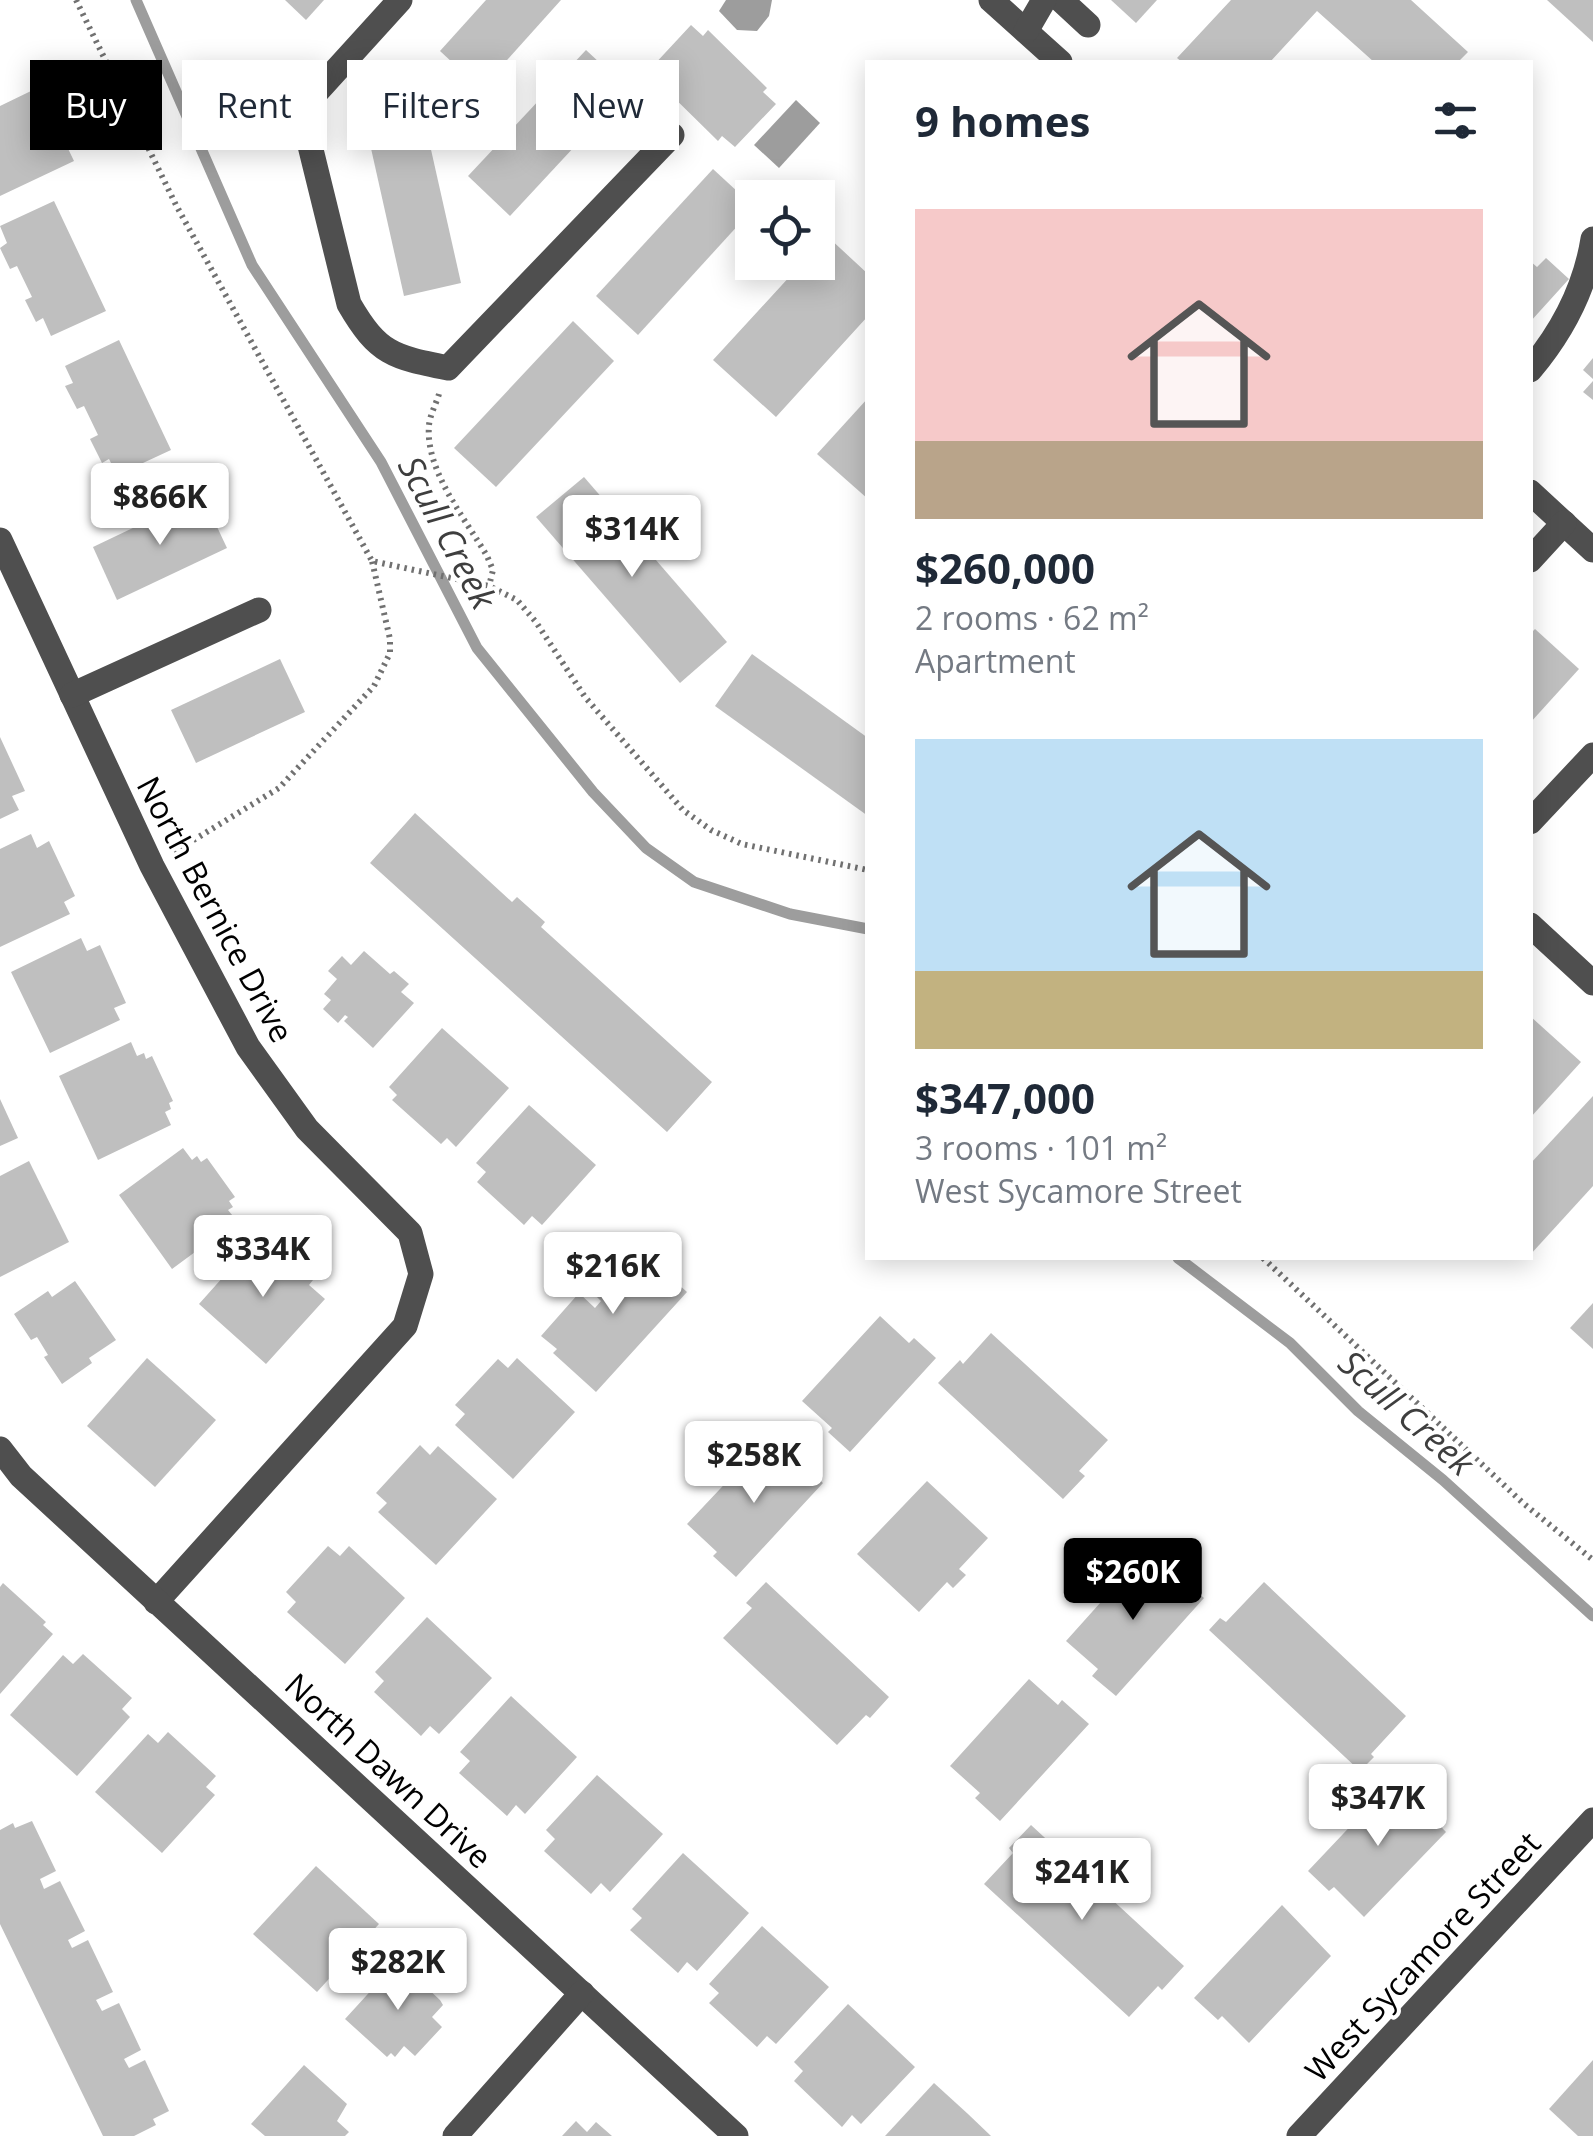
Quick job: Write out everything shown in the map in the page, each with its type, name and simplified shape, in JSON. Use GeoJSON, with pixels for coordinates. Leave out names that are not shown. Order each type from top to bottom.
{"type":"FeatureCollection","features":[{"type":"Feature","properties":{"kind":"street"},"geometry":{"type":"LineString","coordinates":[[400,0],[301,109],[349,304],[366,332],[400,358],[448,368],[658,150]]}},
{"type":"Feature","properties":{"kind":"street"},"geometry":{"type":"LineString","coordinates":[[1026,31],[1044,0]]}},
{"type":"Feature","properties":{"kind":"street"},"geometry":{"type":"LineString","coordinates":[[1061,0],[1088,25]]}},
{"type":"Feature","properties":{"kind":"street"},"geometry":{"type":"LineString","coordinates":[[993,1],[1058,60]]}},
{"type":"Feature","properties":{"kind":"street"},"geometry":{"type":"LineString","coordinates":[[1533,366],[1557,338],[1588,270],[1593,239]]}},
{"type":"Feature","properties":{"kind":"street"},"geometry":{"type":"LineString","coordinates":[[1533,495],[1593,550]]}},
{"type":"Feature","properties":{"kind":"street"},"geometry":{"type":"LineString","coordinates":[[1533,557],[1564,523]]}},
{"type":"Feature","properties":{"kind":"street","name":"North Bernice Drive"},"geometry":{"type":"LineString","coordinates":[[0,540],[152,866],[248,1047],[307,1130],[410,1234],[421,1274],[404,1326],[156,1602]]}},
{"type":"Feature","properties":{"kind":"street"},"geometry":{"type":"LineString","coordinates":[[72,695],[259,610]]}},
{"type":"Feature","properties":{"kind":"street"},"geometry":{"type":"LineString","coordinates":[[1533,819],[1593,755]]}},
{"type":"Feature","properties":{"kind":"street"},"geometry":{"type":"LineString","coordinates":[[1533,928],[1593,983]]}},
{"type":"Feature","properties":{"kind":"street","name":"North Dawn Drive"},"geometry":{"type":"LineString","coordinates":[[0,1448],[21,1476],[736,2136]]}},
{"type":"Feature","properties":{"kind":"street","name":"West Sycamore Street"},"geometry":{"type":"LineString","coordinates":[[1309,2133],[1593,1820]]}},
{"type":"Feature","properties":{"kind":"street"},"geometry":{"type":"LineString","coordinates":[[455,2136],[582,1993]]}},
{"type":"Feature","properties":{"kind":"path"},"geometry":{"type":"LineString","coordinates":[[76,0],[176,204],[372,560],[390,653],[374,686],[279,788],[152,866]]}},
{"type":"Feature","properties":{"kind":"path"},"geometry":{"type":"LineString","coordinates":[[448,368],[430,425],[433,453],[439,473],[487,556],[492,570],[489,586]]}},
{"type":"Feature","properties":{"kind":"path"},"geometry":{"type":"LineString","coordinates":[[372,560],[489,586],[517,600],[585,697],[683,810],[711,830],[742,844],[865,869]]}},
{"type":"Feature","properties":{"kind":"path"},"geometry":{"type":"LineString","coordinates":[[1265,1260],[1523,1503],[1593,1560]]}},
{"type":"Feature","properties":{"kind":"shaded area"},"geometry":{"type":"Polygon","coordinates":[[[726,0],[772,0],[769,16],[757,31],[737,30],[719,11],[726,0]]]}},
{"type":"Feature","properties":{"kind":"shaded area"},"geometry":{"type":"Polygon","coordinates":[[[796,100],[820,123],[779,168],[754,145],[796,100]]]}},
{"type":"Feature","properties":{"kind":"building"},"geometry":{"type":"Polygon","coordinates":[[[285,0],[324,0],[306,20],[285,0]]]}},
{"type":"Feature","properties":{"kind":"building"},"geometry":{"type":"Polygon","coordinates":[[[486,0],[561,0],[507,60],[450,60],[440,51],[486,0]]]}},
{"type":"Feature","properties":{"kind":"building"},"geometry":{"type":"Polygon","coordinates":[[[1111,0],[1157,0],[1136,23],[1111,0]]]}},
{"type":"Feature","properties":{"kind":"building"},"geometry":{"type":"Polygon","coordinates":[[[1231,0],[1411,0],[1468,52],[1460,60],[1372,60],[1317,11],[1272,60],[1177,58],[1231,0]]]}},
{"type":"Feature","properties":{"kind":"building"},"geometry":{"type":"Polygon","coordinates":[[[1547,0],[1593,0],[1593,42],[1547,0]]]}},
{"type":"Feature","properties":{"kind":"building"},"geometry":{"type":"Polygon","coordinates":[[[691,25],[703,36],[708,30],[767,88],[763,92],[776,104],[735,147],[722,136],[718,141],[679,103],[679,60],[658,60],[691,25]]]}},
{"type":"Feature","properties":{"kind":"building"},"geometry":{"type":"Polygon","coordinates":[[[586,50],[597,60],[577,60],[586,50]]]}},
{"type":"Feature","properties":{"kind":"building"},"geometry":{"type":"Polygon","coordinates":[[[30,91],[30,150],[69,150],[74,161],[0,196],[0,106],[30,91]]]}},
{"type":"Feature","properties":{"kind":"building"},"geometry":{"type":"Polygon","coordinates":[[[536,103],[536,150],[571,150],[510,216],[468,176],[492,150],[516,150],[516,125],[536,103]]]}},
{"type":"Feature","properties":{"kind":"building"},"geometry":{"type":"Polygon","coordinates":[[[371,150],[431,150],[461,283],[404,296],[371,150]]]}},
{"type":"Feature","properties":{"kind":"building"},"geometry":{"type":"Polygon","coordinates":[[[713,169],[735,189],[735,229],[638,335],[596,296],[713,169]]]}},
{"type":"Feature","properties":{"kind":"building"},"geometry":{"type":"Polygon","coordinates":[[[54,201],[106,311],[51,336],[43,318],[36,322],[25,300],[32,297],[17,266],[10,269],[0,248],[7,243],[0,226],[54,201]]]}},
{"type":"Feature","properties":{"kind":"building"},"geometry":{"type":"Polygon","coordinates":[[[835,243],[865,271],[865,319],[776,417],[713,360],[786,280],[835,280],[835,243]]]}},
{"type":"Feature","properties":{"kind":"building"},"geometry":{"type":"Polygon","coordinates":[[[1546,258],[1569,279],[1533,319],[1533,264],[1537,267],[1546,258]]]}},
{"type":"Feature","properties":{"kind":"building"},"geometry":{"type":"Polygon","coordinates":[[[573,321],[614,361],[496,487],[454,448],[573,321]]]}},
{"type":"Feature","properties":{"kind":"building"},"geometry":{"type":"Polygon","coordinates":[[[119,340],[171,450],[117,475],[109,459],[102,463],[90,439],[98,435],[84,406],[77,409],[65,386],[73,383],[65,366],[119,340]]]}},
{"type":"Feature","properties":{"kind":"building"},"geometry":{"type":"Polygon","coordinates":[[[1593,358],[1593,379],[1583,370],[1593,358]]]}},
{"type":"Feature","properties":{"kind":"building"},"geometry":{"type":"Polygon","coordinates":[[[1593,381],[1593,400],[1583,392],[1593,381]]]}},
{"type":"Feature","properties":{"kind":"building"},"geometry":{"type":"Polygon","coordinates":[[[865,401],[865,496],[817,454],[865,401]]]}},
{"type":"Feature","properties":{"kind":"building"},"geometry":{"type":"Polygon","coordinates":[[[584,477],[727,642],[680,683],[536,517],[584,477]]]}},
{"type":"Feature","properties":{"kind":"building"},"geometry":{"type":"Polygon","coordinates":[[[202,495],[227,548],[117,600],[93,547],[202,495]]]}},
{"type":"Feature","properties":{"kind":"building"},"geometry":{"type":"Polygon","coordinates":[[[1533,631],[1579,669],[1533,720],[1533,631]]]}},
{"type":"Feature","properties":{"kind":"building"},"geometry":{"type":"Polygon","coordinates":[[[752,654],[865,736],[865,814],[715,706],[752,654]]]}},
{"type":"Feature","properties":{"kind":"building"},"geometry":{"type":"Polygon","coordinates":[[[280,659],[305,712],[196,763],[171,710],[280,659]]]}},
{"type":"Feature","properties":{"kind":"building"},"geometry":{"type":"Polygon","coordinates":[[[0,737],[25,791],[12,796],[19,810],[0,819],[0,737]]]}},
{"type":"Feature","properties":{"kind":"building"},"geometry":{"type":"Polygon","coordinates":[[[415,813],[512,902],[517,897],[545,922],[541,927],[712,1082],[667,1132],[370,863],[415,813]]]}},
{"type":"Feature","properties":{"kind":"building"},"geometry":{"type":"Polygon","coordinates":[[[31,834],[37,848],[49,841],[75,896],[64,902],[70,914],[0,947],[0,849],[31,834]]]}},
{"type":"Feature","properties":{"kind":"building"},"geometry":{"type":"Polygon","coordinates":[[[81,938],[87,951],[100,945],[126,1003],[114,1008],[120,1020],[50,1053],[11,972],[81,938]]]}},
{"type":"Feature","properties":{"kind":"building"},"geometry":{"type":"Polygon","coordinates":[[[364,951],[390,974],[394,971],[409,984],[401,992],[414,1003],[373,1048],[344,1021],[348,1017],[345,1015],[338,1023],[323,1009],[331,1000],[324,994],[337,979],[328,971],[342,956],[351,965],[364,951]]]}},
{"type":"Feature","properties":{"kind":"building"},"geometry":{"type":"Polygon","coordinates":[[[1533,1019],[1581,1062],[1533,1115],[1533,1019]]]}},
{"type":"Feature","properties":{"kind":"building"},"geometry":{"type":"Polygon","coordinates":[[[442,1028],[509,1088],[456,1147],[447,1138],[441,1144],[392,1100],[397,1095],[389,1087],[442,1028]]]}},
{"type":"Feature","properties":{"kind":"building"},"geometry":{"type":"Polygon","coordinates":[[[131,1042],[137,1056],[152,1056],[173,1101],[169,1103],[171,1109],[165,1112],[171,1125],[98,1160],[59,1076],[131,1042]]]}},
{"type":"Feature","properties":{"kind":"building"},"geometry":{"type":"Polygon","coordinates":[[[1593,1096],[1593,1186],[1533,1252],[1533,1161],[1593,1096]]]}},
{"type":"Feature","properties":{"kind":"building"},"geometry":{"type":"Polygon","coordinates":[[[0,1099],[18,1138],[0,1146],[0,1099]]]}},
{"type":"Feature","properties":{"kind":"building"},"geometry":{"type":"Polygon","coordinates":[[[529,1105],[596,1165],[542,1225],[532,1216],[524,1225],[477,1182],[486,1172],[476,1163],[529,1105]]]}},
{"type":"Feature","properties":{"kind":"building"},"geometry":{"type":"Polygon","coordinates":[[[183,1148],[192,1160],[197,1156],[201,1162],[207,1158],[235,1197],[229,1201],[233,1207],[228,1210],[237,1221],[172,1269],[119,1195],[183,1148]]]}},
{"type":"Feature","properties":{"kind":"building"},"geometry":{"type":"Polygon","coordinates":[[[29,1161],[69,1242],[0,1277],[0,1176],[29,1161]]]}},
{"type":"Feature","properties":{"kind":"building"},"geometry":{"type":"Polygon","coordinates":[[[257,1239],[272,1253],[276,1248],[295,1264],[313,1280],[309,1285],[325,1299],[266,1364],[199,1304],[257,1239]]]}},
{"type":"Feature","properties":{"kind":"building"},"geometry":{"type":"Polygon","coordinates":[[[624,1245],[640,1259],[645,1254],[687,1292],[596,1392],[553,1353],[557,1349],[541,1336],[579,1293],[595,1308],[601,1301],[587,1287],[624,1245]]]}},
{"type":"Feature","properties":{"kind":"building"},"geometry":{"type":"Polygon","coordinates":[[[75,1281],[116,1340],[89,1358],[92,1363],[62,1384],[44,1357],[48,1355],[37,1337],[31,1340],[14,1314],[48,1291],[52,1297],[75,1281]]]}},
{"type":"Feature","properties":{"kind":"building"},"geometry":{"type":"Polygon","coordinates":[[[1593,1303],[1593,1349],[1570,1328],[1593,1303]]]}},
{"type":"Feature","properties":{"kind":"building"},"geometry":{"type":"Polygon","coordinates":[[[880,1316],[909,1343],[914,1338],[936,1358],[850,1452],[828,1432],[832,1428],[802,1401],[880,1316]]]}},
{"type":"Feature","properties":{"kind":"building"},"geometry":{"type":"Polygon","coordinates":[[[991,1333],[1108,1440],[1079,1471],[1085,1476],[1063,1499],[938,1383],[960,1360],[963,1364],[991,1333]]]}},
{"type":"Feature","properties":{"kind":"building"},"geometry":{"type":"Polygon","coordinates":[[[147,1358],[216,1420],[155,1487],[87,1426],[147,1358]]]}},
{"type":"Feature","properties":{"kind":"building"},"geometry":{"type":"Polygon","coordinates":[[[517,1358],[575,1412],[513,1479],[455,1425],[465,1414],[455,1405],[498,1359],[508,1368],[517,1358]]]}},
{"type":"Feature","properties":{"kind":"building"},"geometry":{"type":"Polygon","coordinates":[[[767,1439],[796,1466],[800,1462],[823,1483],[736,1577],[713,1556],[717,1552],[687,1524],[767,1439]]]}},
{"type":"Feature","properties":{"kind":"building"},"geometry":{"type":"Polygon","coordinates":[[[420,1445],[430,1455],[438,1446],[497,1499],[436,1565],[378,1512],[387,1503],[376,1493],[420,1445]]]}},
{"type":"Feature","properties":{"kind":"building"},"geometry":{"type":"Polygon","coordinates":[[[927,1481],[988,1538],[959,1569],[966,1575],[953,1588],[947,1582],[919,1612],[857,1554],[927,1481]]]}},
{"type":"Feature","properties":{"kind":"building"},"geometry":{"type":"Polygon","coordinates":[[[328,1546],[340,1556],[349,1546],[405,1598],[345,1664],[287,1612],[296,1602],[286,1592],[328,1546]]]}},
{"type":"Feature","properties":{"kind":"building"},"geometry":{"type":"Polygon","coordinates":[[[1144,1554],[1176,1582],[1180,1578],[1204,1598],[1116,1696],[1092,1676],[1098,1669],[1066,1641],[1144,1554]]]}},
{"type":"Feature","properties":{"kind":"building"},"geometry":{"type":"Polygon","coordinates":[[[766,1582],[889,1697],[837,1745],[723,1638],[752,1608],[746,1603],[766,1582]]]}},
{"type":"Feature","properties":{"kind":"building"},"geometry":{"type":"Polygon","coordinates":[[[1264,1582],[1406,1716],[1360,1771],[1209,1630],[1220,1618],[1226,1622],[1264,1582]]]}},
{"type":"Feature","properties":{"kind":"building"},"geometry":{"type":"Polygon","coordinates":[[[3,1583],[46,1622],[43,1625],[53,1634],[0,1694],[0,1587],[3,1583]]]}},
{"type":"Feature","properties":{"kind":"building"},"geometry":{"type":"Polygon","coordinates":[[[427,1617],[492,1678],[439,1734],[430,1726],[421,1736],[374,1692],[384,1681],[375,1672],[427,1617]]]}},
{"type":"Feature","properties":{"kind":"building"},"geometry":{"type":"Polygon","coordinates":[[[83,1654],[132,1698],[122,1709],[130,1717],[77,1776],[10,1715],[63,1655],[73,1664],[83,1654]]]}},
{"type":"Feature","properties":{"kind":"building"},"geometry":{"type":"Polygon","coordinates":[[[1029,1679],[1058,1705],[1062,1700],[1089,1724],[1000,1821],[975,1798],[980,1793],[950,1766],[1029,1679]]]}},
{"type":"Feature","properties":{"kind":"building"},"geometry":{"type":"Polygon","coordinates":[[[511,1696],[577,1757],[525,1814],[516,1805],[507,1816],[459,1773],[470,1761],[460,1752],[511,1696]]]}},
{"type":"Feature","properties":{"kind":"building"},"geometry":{"type":"Polygon","coordinates":[[[168,1732],[216,1776],[206,1787],[215,1795],[162,1853],[95,1792],[148,1734],[158,1743],[168,1732]]]}},
{"type":"Feature","properties":{"kind":"building"},"geometry":{"type":"Polygon","coordinates":[[[597,1775],[663,1834],[610,1892],[601,1883],[591,1894],[544,1851],[555,1839],[546,1830],[597,1775]]]}},
{"type":"Feature","properties":{"kind":"building"},"geometry":{"type":"Polygon","coordinates":[[[1395,1779],[1446,1832],[1364,1917],[1334,1887],[1329,1891],[1308,1871],[1395,1779]]]}},
{"type":"Feature","properties":{"kind":"building"},"geometry":{"type":"Polygon","coordinates":[[[32,1821],[56,1871],[40,1879],[44,1889],[60,1881],[85,1931],[68,1940],[72,1948],[88,1940],[113,1992],[96,2000],[102,2011],[119,2003],[141,2050],[124,2059],[129,2068],[145,2060],[169,2111],[153,2119],[156,2125],[134,2136],[103,2136],[0,1924],[0,1830],[13,1823],[15,1828],[32,1821]]]}},
{"type":"Feature","properties":{"kind":"building"},"geometry":{"type":"Polygon","coordinates":[[[1031,1825],[1184,1966],[1162,1990],[1158,1986],[1129,2017],[984,1884],[1013,1853],[1009,1848],[1031,1825]]]}},
{"type":"Feature","properties":{"kind":"building"},"geometry":{"type":"Polygon","coordinates":[[[683,1853],[749,1913],[697,1971],[687,1962],[678,1973],[630,1930],[642,1918],[632,1909],[683,1853]]]}},
{"type":"Feature","properties":{"kind":"building"},"geometry":{"type":"Polygon","coordinates":[[[316,1866],[379,1924],[317,1992],[253,1934],[316,1866]]]}},
{"type":"Feature","properties":{"kind":"building"},"geometry":{"type":"Polygon","coordinates":[[[1282,1905],[1331,1956],[1249,2043],[1222,2016],[1218,2020],[1194,1998],[1282,1905]]]}},
{"type":"Feature","properties":{"kind":"building"},"geometry":{"type":"Polygon","coordinates":[[[762,1926],[829,1987],[776,2044],[767,2036],[757,2047],[709,2003],[719,1993],[709,1984],[762,1926]]]}},
{"type":"Feature","properties":{"kind":"building"},"geometry":{"type":"Polygon","coordinates":[[[398,1961],[440,2000],[443,2005],[432,2017],[442,2027],[415,2056],[404,2046],[395,2057],[391,2053],[387,2057],[345,2019],[398,1961]]]}},
{"type":"Feature","properties":{"kind":"building"},"geometry":{"type":"Polygon","coordinates":[[[848,2004],[915,2067],[861,2124],[852,2115],[842,2127],[794,2081],[803,2071],[794,2062],[848,2004]]]}},
{"type":"Feature","properties":{"kind":"building"},"geometry":{"type":"Polygon","coordinates":[[[1593,2060],[1593,2136],[1578,2136],[1549,2109],[1593,2060]]]}},
{"type":"Feature","properties":{"kind":"building"},"geometry":{"type":"Polygon","coordinates":[[[304,2065],[347,2104],[337,2121],[349,2132],[345,2136],[265,2136],[251,2124],[304,2065]]]}},
{"type":"Feature","properties":{"kind":"building"},"geometry":{"type":"Polygon","coordinates":[[[934,2083],[968,2114],[991,2136],[885,2136],[934,2083]]]}},
{"type":"Feature","properties":{"kind":"building"},"geometry":{"type":"Polygon","coordinates":[[[576,2121],[587,2132],[596,2122],[612,2136],[562,2136],[576,2121]]]}},
{"type":"Feature","properties":{"kind":"waterway","name":"Scull Creek"},"geometry":{"type":"LineString","coordinates":[[136,0],[252,265],[381,462],[477,648],[593,792],[646,848],[694,882],[790,914],[865,928]]}},
{"type":"Feature","properties":{"kind":"waterway","name":"Scull Creek"},"geometry":{"type":"LineString","coordinates":[[1181,1260],[1290,1343],[1358,1411],[1443,1480],[1593,1616]]}}]}
